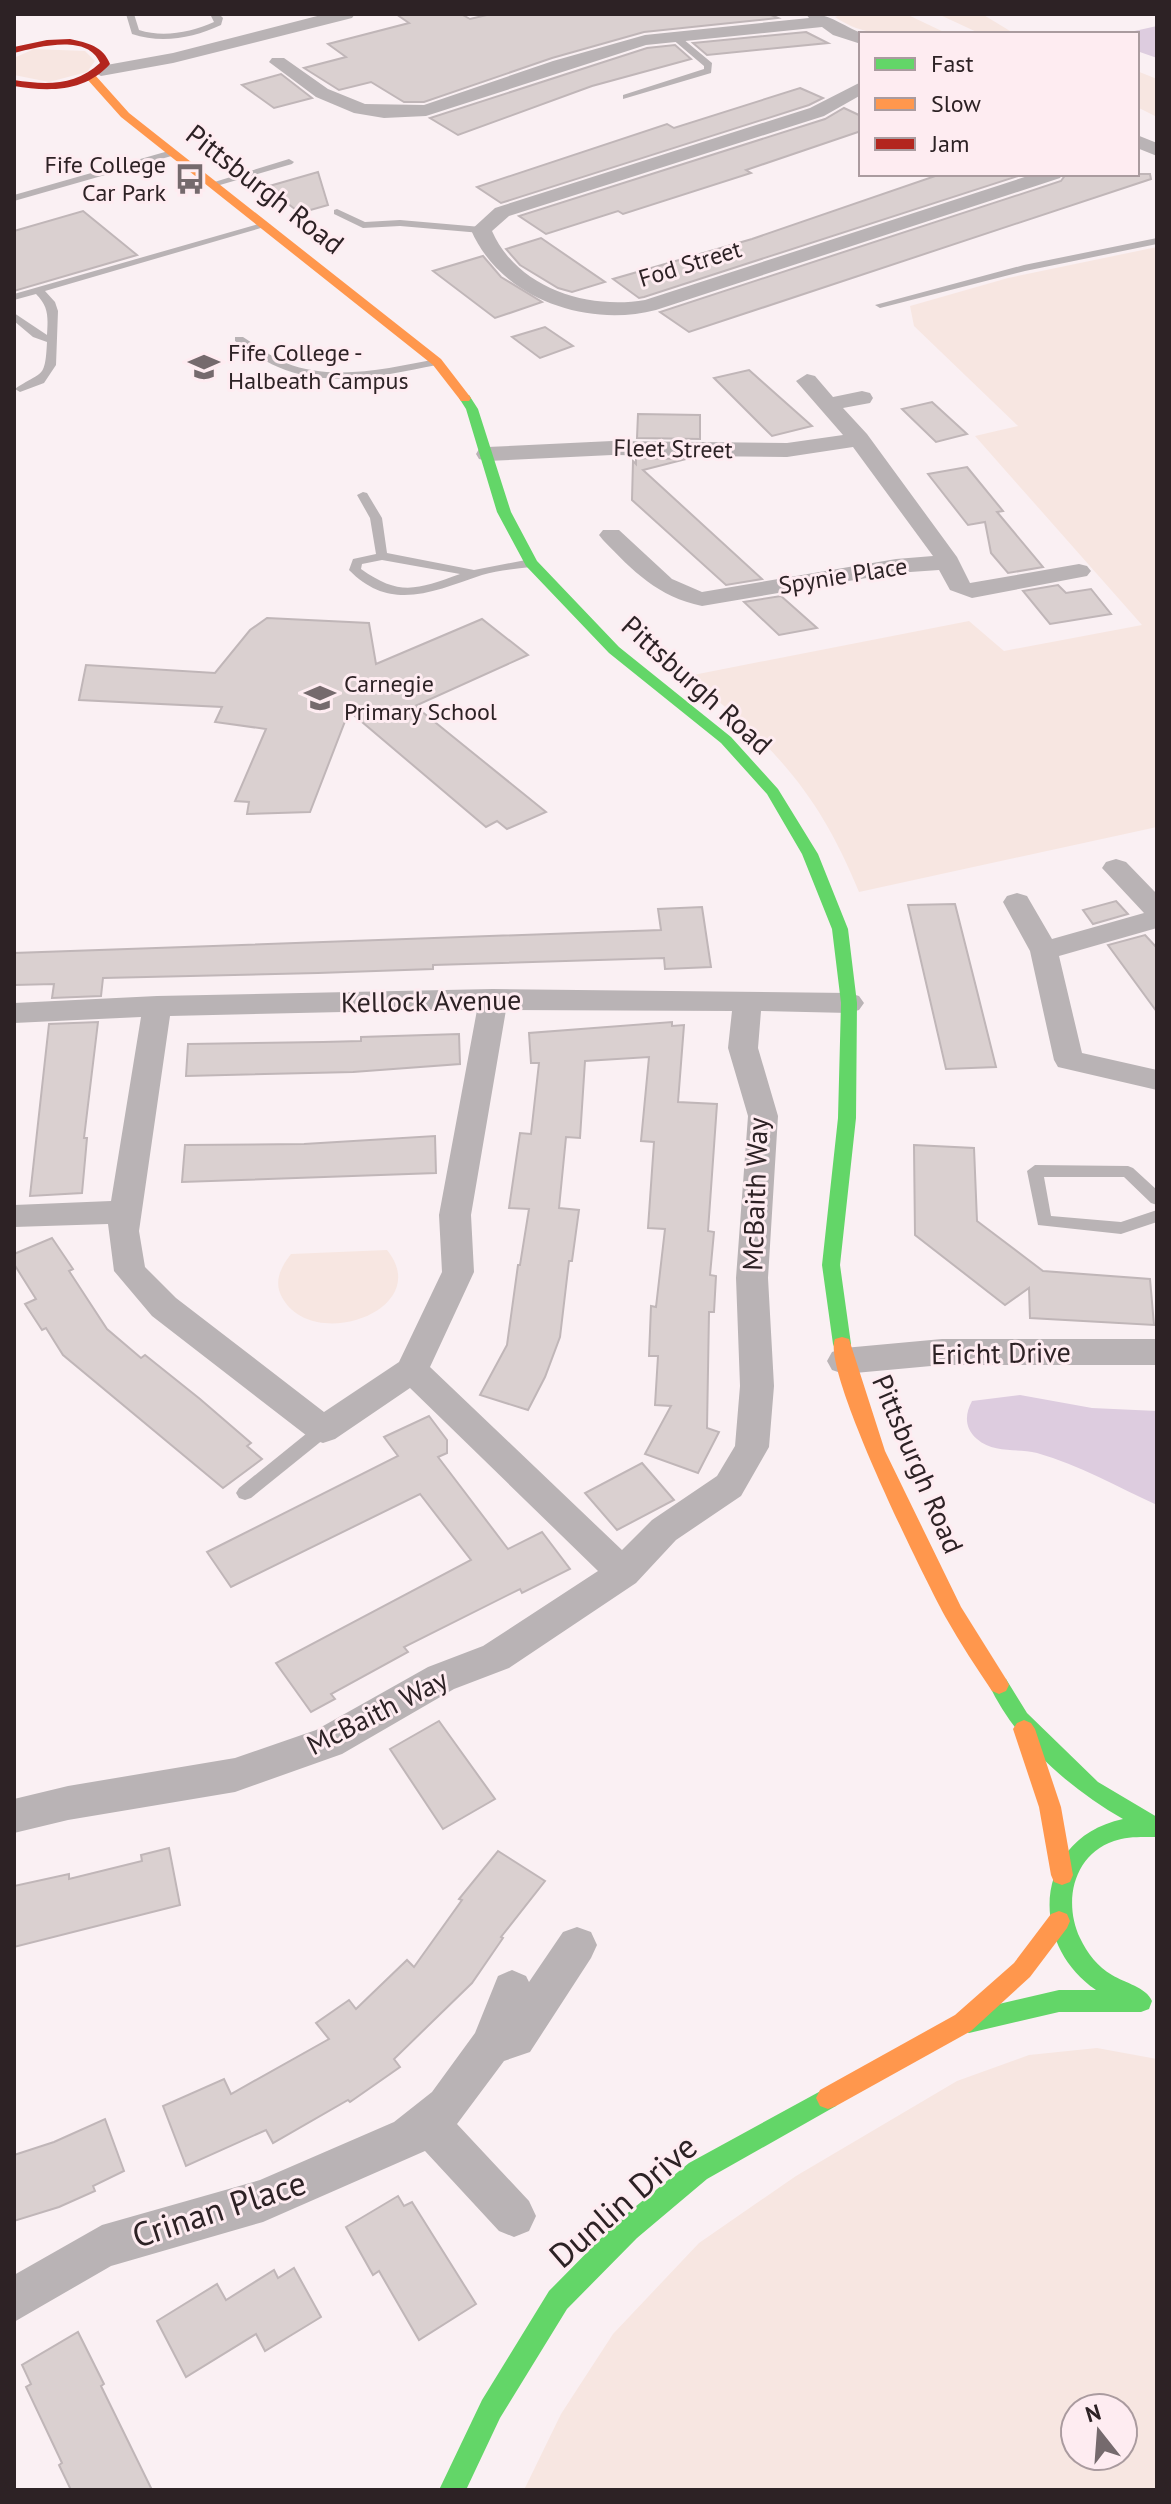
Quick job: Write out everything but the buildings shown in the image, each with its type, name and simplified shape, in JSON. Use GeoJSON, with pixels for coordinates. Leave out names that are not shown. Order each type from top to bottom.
{"type":"FeatureCollection","features":[{"type":"Feature","properties":{"kind":"street"},"geometry":{"type":"LineString","coordinates":[[14,98],[47,86],[346,14]]}},
{"type":"Feature","properties":{"kind":"street"},"geometry":{"type":"LineString","coordinates":[[278,62],[322,93],[361,109],[384,112],[426,110],[614,48],[674,36],[767,30],[820,18],[839,31],[859,38]]}},
{"type":"Feature","properties":{"kind":"street"},"geometry":{"type":"LineString","coordinates":[[90,25],[94,49],[105,64],[96,74]]}},
{"type":"Feature","properties":{"kind":"street"},"geometry":{"type":"LineString","coordinates":[[24,46],[58,27]]}},
{"type":"Feature","properties":{"kind":"street"},"geometry":{"type":"LineString","coordinates":[[24,46],[55,42],[94,49],[228,44]]}},
{"type":"Feature","properties":{"kind":"street"},"geometry":{"type":"LineString","coordinates":[[255,68],[297,57]]}},
{"type":"Feature","properties":{"kind":"street","name":"Pittsburgh Road"},"geometry":{"type":"LineString","coordinates":[[96,74],[125,115],[437,362],[456,383],[472,409],[504,512],[531,563],[614,650],[726,740],[773,792],[810,854],[840,929],[849,1003],[847,1118],[831,1265],[844,1361],[875,1451],[912,1530],[953,1612],[1020,1719]]}},
{"type":"Feature","properties":{"kind":"street"},"geometry":{"type":"LineString","coordinates":[[14,83],[47,86]]}},
{"type":"Feature","properties":{"kind":"street","name":"Pittsburgh Road"},"geometry":{"type":"LineString","coordinates":[[47,86],[125,115]]}},
{"type":"Feature","properties":{"kind":"street"},"geometry":{"type":"LineString","coordinates":[[481,230],[502,212],[817,112],[859,88]]}},
{"type":"Feature","properties":{"kind":"street","name":"Fod Street"},"geometry":{"type":"LineString","coordinates":[[481,230],[483,241],[496,258],[545,292],[574,306],[622,310],[649,306],[1047,176]]}},
{"type":"Feature","properties":{"kind":"street"},"geometry":{"type":"LineString","coordinates":[[807,381],[859,439],[949,562]]}},
{"type":"Feature","properties":{"kind":"street"},"geometry":{"type":"LineString","coordinates":[[829,404],[862,398]]}},
{"type":"Feature","properties":{"kind":"street","name":"Fleet Street"},"geometry":{"type":"LineString","coordinates":[[487,454],[612,448],[787,450],[859,439]]}},
{"type":"Feature","properties":{"kind":"street","name":"Spynie Place"},"geometry":{"type":"LineString","coordinates":[[611,535],[668,589],[685,597],[702,599],[896,566],[949,562],[956,584],[962,590],[972,591],[1079,571]]}},
{"type":"Feature","properties":{"kind":"street"},"geometry":{"type":"LineString","coordinates":[[1116,868],[1157,910]]}},
{"type":"Feature","properties":{"kind":"street"},"geometry":{"type":"LineString","coordinates":[[1017,902],[1044,951],[1069,1060],[1157,1080]]}},
{"type":"Feature","properties":{"kind":"street"},"geometry":{"type":"LineString","coordinates":[[1044,951],[1157,919]]}},
{"type":"Feature","properties":{"kind":"street"},"geometry":{"type":"LineString","coordinates":[[157,1006],[123,1231],[130,1271],[164,1307],[323,1430],[412,1370],[458,1272],[455,1215],[493,999]]}},
{"type":"Feature","properties":{"kind":"street","name":"Kellock Avenue"},"geometry":{"type":"LineString","coordinates":[[14,1013],[157,1006],[493,999],[849,1003]]}},
{"type":"Feature","properties":{"kind":"street","name":"McBaith Way"},"geometry":{"type":"LineString","coordinates":[[14,1816],[68,1803],[235,1775],[329,1742],[441,1678],[496,1657],[623,1573],[664,1530],[729,1486],[752,1447],[757,1386],[752,1278],[763,1116],[743,1048],[747,1000]]}},
{"type":"Feature","properties":{"kind":"street"},"geometry":{"type":"LineString","coordinates":[[14,1216],[125,1212]]}},
{"type":"Feature","properties":{"kind":"street","name":"Ericht Drive"},"geometry":{"type":"LineString","coordinates":[[844,1361],[942,1352],[1157,1352]]}},
{"type":"Feature","properties":{"kind":"street"},"geometry":{"type":"LineString","coordinates":[[412,1370],[623,1573]]}},
{"type":"Feature","properties":{"kind":"street"},"geometry":{"type":"LineString","coordinates":[[1020,1719],[1090,1789],[1155,1826]]}},
{"type":"Feature","properties":{"kind":"street","name":"Dunlin Drive"},"geometry":{"type":"LineString","coordinates":[[1020,1719],[1050,1807],[1062,1875],[1057,1897],[1059,1921],[1070,1947],[1088,1970],[1113,1989],[1149,2002]]}},
{"type":"Feature","properties":{"kind":"street"},"geometry":{"type":"LineString","coordinates":[[1062,1875],[1076,1853],[1097,1836],[1124,1827],[1155,1826]]}},
{"type":"Feature","properties":{"kind":"street","name":"Dunlin Drive"},"geometry":{"type":"LineString","coordinates":[[452,2490],[491,2409],[558,2300],[628,2229],[698,2171],[963,2023],[1022,1970],[1059,1921]]}},
{"type":"Feature","properties":{"kind":"street","name":"Crinan Place"},"geometry":{"type":"LineString","coordinates":[[491,2045],[515,2038],[577,1945]]}},
{"type":"Feature","properties":{"kind":"street","name":"Crinan Place"},"geometry":{"type":"LineString","coordinates":[[14,2300],[102,2247],[263,2201],[409,2137],[447,2106],[491,2045],[512,1989]]}},
{"type":"Feature","properties":{"kind":"street","name":"Dunlin Drive"},"geometry":{"type":"LineString","coordinates":[[963,2023],[1059,2001],[1149,2002]]}},
{"type":"Feature","properties":{"kind":"street"},"geometry":{"type":"LineString","coordinates":[[427,2123],[514,2216]]}},
{"type":"Feature","properties":{"kind":"lane"},"geometry":{"type":"LineString","coordinates":[[130,14],[135,32],[151,36],[201,31],[218,23],[219,18],[214,14]]}},
{"type":"Feature","properties":{"kind":"lane"},"geometry":{"type":"LineString","coordinates":[[626,97],[708,71],[709,65],[674,36]]}},
{"type":"Feature","properties":{"kind":"lane"},"geometry":{"type":"LineString","coordinates":[[14,198],[172,153]]}},
{"type":"Feature","properties":{"kind":"lane"},"geometry":{"type":"LineString","coordinates":[[213,184],[289,162]]}},
{"type":"Feature","properties":{"kind":"lane"},"geometry":{"type":"LineString","coordinates":[[337,212],[363,225],[400,223],[481,230]]}},
{"type":"Feature","properties":{"kind":"lane"},"geometry":{"type":"LineString","coordinates":[[14,297],[266,225]]}},
{"type":"Feature","properties":{"kind":"lane"},"geometry":{"type":"LineString","coordinates":[[880,305],[1024,268],[1157,241]]}},
{"type":"Feature","properties":{"kind":"lane"},"geometry":{"type":"LineString","coordinates":[[20,389],[40,381],[47,373],[53,311],[50,302],[38,290]]}},
{"type":"Feature","properties":{"kind":"lane"},"geometry":{"type":"LineString","coordinates":[[14,316],[37,335],[52,340]]}},
{"type":"Feature","properties":{"kind":"lane"},"geometry":{"type":"LineString","coordinates":[[239,339],[280,364],[328,376],[375,373],[437,362]]}},
{"type":"Feature","properties":{"kind":"lane"},"geometry":{"type":"LineString","coordinates":[[363,495],[376,518],[382,556]]}},
{"type":"Feature","properties":{"kind":"lane"},"geometry":{"type":"LineString","coordinates":[[476,574],[382,556],[357,562],[355,570],[386,590],[414,593],[449,585],[476,574],[531,563]]}},
{"type":"Feature","properties":{"kind":"lane"},"geometry":{"type":"LineString","coordinates":[[1157,1199],[1128,1172],[1035,1171],[1044,1221],[1121,1228],[1157,1216]]}},
{"type":"Feature","properties":{"kind":"lane"},"geometry":{"type":"LineString","coordinates":[[245,1493],[323,1430]]}},
{"type":"Feature","properties":{"kind":"shaded area"},"geometry":{"type":"Polygon","coordinates":[[[835,14],[906,14],[944,32],[871,32],[848,25],[835,17],[838,16],[835,14]]]}},
{"type":"Feature","properties":{"kind":"shaded area"},"geometry":{"type":"Polygon","coordinates":[[[938,14],[982,14],[1012,32],[977,32],[938,14]]]}},
{"type":"Feature","properties":{"kind":"shaded area"},"geometry":{"type":"Polygon","coordinates":[[[1157,26],[1157,58],[1139,52],[1139,32],[1130,32],[1157,26]]]}},
{"type":"Feature","properties":{"kind":"shaded area"},"geometry":{"type":"Polygon","coordinates":[[[34,49],[85,51],[95,61],[87,72],[49,82],[14,75],[14,58],[34,49]]]}},
{"type":"Feature","properties":{"kind":"shaded area"},"geometry":{"type":"Polygon","coordinates":[[[1139,72],[1157,79],[1157,117],[1139,108],[1139,72]]]}},
{"type":"Feature","properties":{"kind":"shaded area"},"geometry":{"type":"Polygon","coordinates":[[[1157,247],[1157,827],[859,892],[827,825],[790,772],[744,724],[688,676],[969,621],[1004,651],[1142,625],[975,436],[1018,426],[914,326],[910,306],[1008,278],[1157,247]]]}},
{"type":"Feature","properties":{"kind":"shaded area"},"geometry":{"type":"Polygon","coordinates":[[[387,1250],[398,1271],[396,1290],[384,1306],[365,1317],[343,1323],[320,1322],[299,1315],[280,1293],[279,1276],[291,1254],[387,1250]]]}},
{"type":"Feature","properties":{"kind":"shaded area"},"geometry":{"type":"Polygon","coordinates":[[[1020,1395],[1092,1408],[1157,1411],[1157,1505],[1068,1464],[1037,1453],[991,1447],[973,1435],[967,1421],[972,1401],[1020,1395]]]}},
{"type":"Feature","properties":{"kind":"shaded area"},"geometry":{"type":"Polygon","coordinates":[[[1097,2048],[1157,2059],[1157,2490],[524,2490],[561,2414],[613,2334],[699,2243],[796,2176],[957,2081],[1029,2055],[1097,2048]]]}},
{"type":"Feature","properties":{"kind":"traffic: fast"},"geometry":{"type":"LineString","coordinates":[[465,398],[472,409],[504,512],[531,563],[614,650],[726,740],[773,792],[810,854],[840,929],[849,1003],[847,1118],[831,1265],[842,1344]]}},
{"type":"Feature","properties":{"kind":"traffic: fast"},"geometry":{"type":"LineString","coordinates":[[999,1685],[1020,1719],[1090,1789],[1153,1826]]}},
{"type":"Feature","properties":{"kind":"traffic: fast"},"geometry":{"type":"LineString","coordinates":[[1141,2001],[1106,1984],[1088,1970],[1067,1936],[1060,1897],[1063,1878],[1071,1861],[1084,1846],[1116,1830],[1157,1827]]}},
{"type":"Feature","properties":{"kind":"traffic: fast"},"geometry":{"type":"LineString","coordinates":[[969,2022],[1059,2001],[1138,2001]]}},
{"type":"Feature","properties":{"kind":"traffic: fast"},"geometry":{"type":"LineString","coordinates":[[452,2490],[491,2409],[558,2300],[628,2229],[698,2171],[828,2098]]}},
{"type":"Feature","properties":{"kind":"traffic: slow"},"geometry":{"type":"LineString","coordinates":[[91,77],[125,115],[437,362],[465,398]]}},
{"type":"Feature","properties":{"kind":"traffic: slow"},"geometry":{"type":"LineString","coordinates":[[842,1344],[844,1361],[875,1451],[953,1612],[999,1685]]}},
{"type":"Feature","properties":{"kind":"traffic: slow"},"geometry":{"type":"LineString","coordinates":[[1024,1729],[1050,1807],[1062,1875]]}},
{"type":"Feature","properties":{"kind":"traffic: slow"},"geometry":{"type":"LineString","coordinates":[[828,2098],[963,2023],[1022,1970],[1059,1921]]}},
{"type":"Feature","properties":{"kind":"traffic: jam"},"geometry":{"type":"LineString","coordinates":[[14,50],[70,42],[101,54],[105,64],[85,79],[62,86],[14,83]]}},
{"type":"Feature","properties":{"kind":"place","name":"Fife College Car Park"},"geometry":{"type":"Point","coordinates":[190,179]}},
{"type":"Feature","properties":{"kind":"place","name":"Fife College - Halbeath Campus"},"geometry":{"type":"Point","coordinates":[204,367]}},
{"type":"Feature","properties":{"kind":"place","name":"Carnegie Primary School"},"geometry":{"type":"Point","coordinates":[320,698]}}]}
